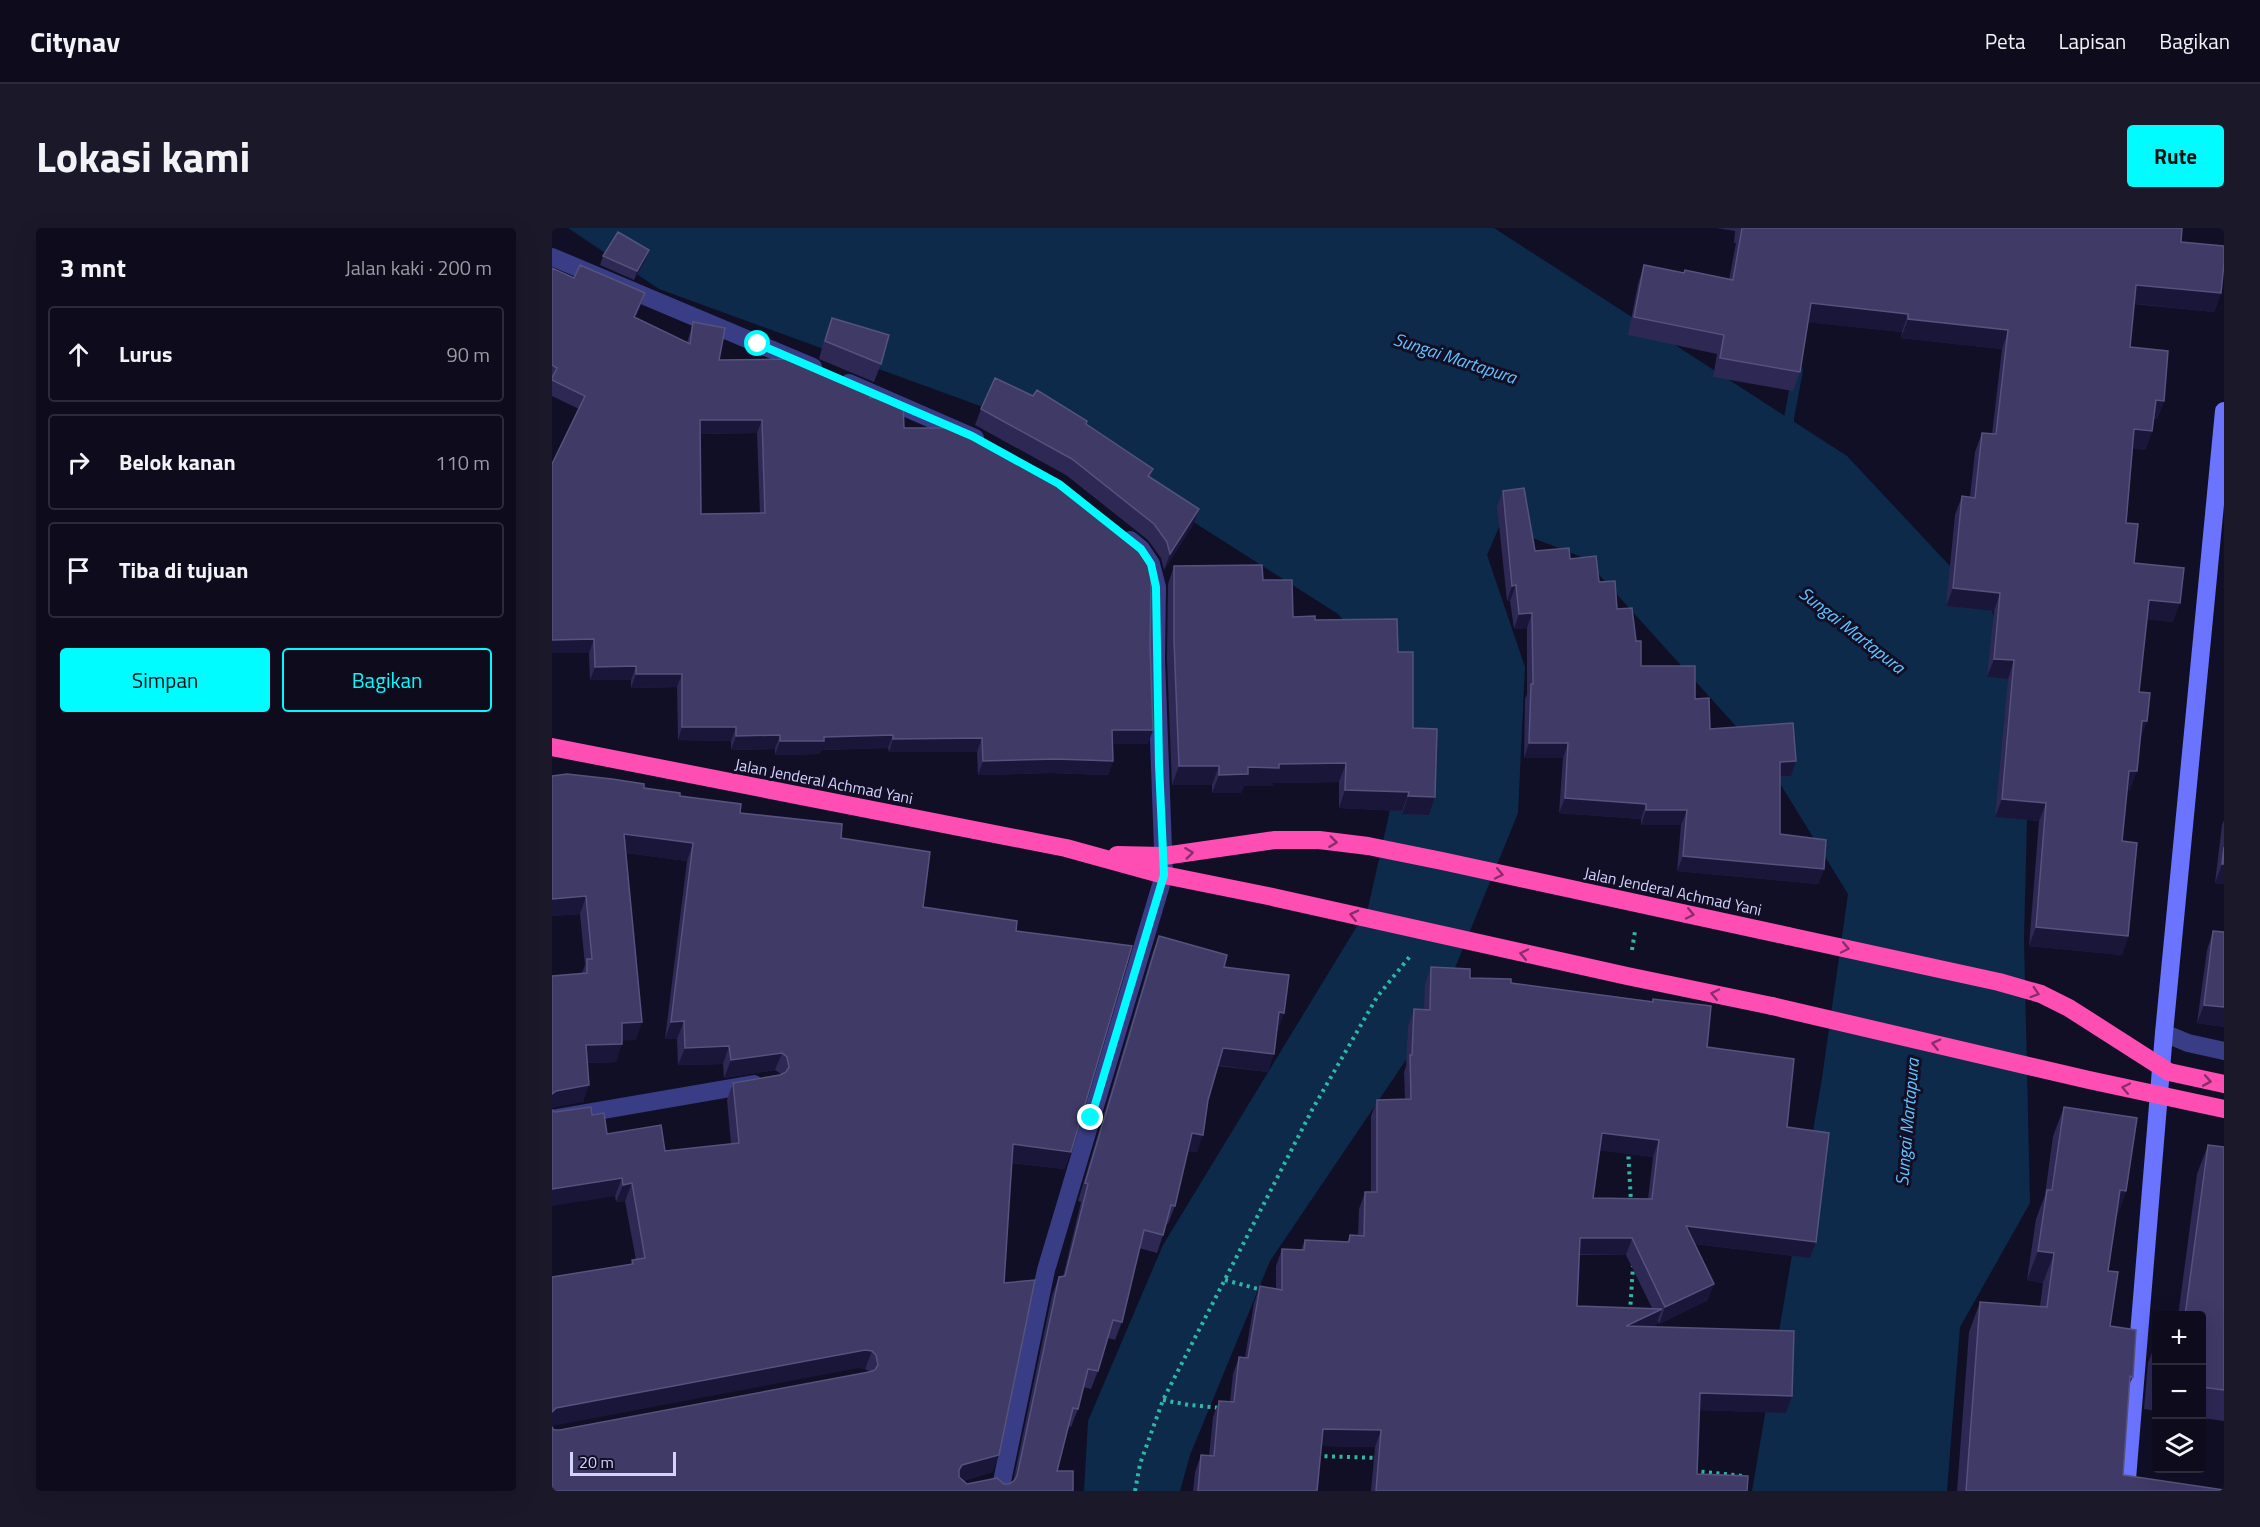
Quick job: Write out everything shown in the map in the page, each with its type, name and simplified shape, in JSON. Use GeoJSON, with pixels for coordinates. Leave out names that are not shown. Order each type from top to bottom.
{"type":"FeatureCollection","features":[{"type":"Feature","properties":{"kind":"highway","name":"Jalan Jenderal Achmad Yani"},"geometry":{"type":"LineString","coordinates":[[552,747],[1066,848],[1164,875],[1772,1006],[2224,1109]]}},
{"type":"Feature","properties":{"kind":"highway","name":"Jalan Jenderal Achmad Yani"},"geometry":{"type":"LineString","coordinates":[[1088,854],[1164,856],[1275,840],[1319,840],[1442,861],[1998,982],[2041,994],[2069,1008],[2169,1072],[2224,1084]]}},
{"type":"Feature","properties":{"kind":"street"},"geometry":{"type":"LineString","coordinates":[[552,257],[870,391],[972,436],[991,447]]}},
{"type":"Feature","properties":{"kind":"street"},"geometry":{"type":"LineString","coordinates":[[2126,1491],[2164,1034],[2224,411]]}},
{"type":"Feature","properties":{"kind":"street"},"geometry":{"type":"LineString","coordinates":[[982,1487],[1000,1487],[1046,1270],[1164,875],[1159,765],[1156,587],[1151,564],[1141,549],[1114,527]]}},
{"type":"Feature","properties":{"kind":"street"},"geometry":{"type":"LineString","coordinates":[[2164,1034],[2188,1043],[2224,1051]]}},
{"type":"Feature","properties":{"kind":"street"},"geometry":{"type":"LineString","coordinates":[[552,1119],[772,1081]]}},
{"type":"Feature","properties":{"kind":"path"},"geometry":{"type":"LineString","coordinates":[[1627,976],[1640,904]]}},
{"type":"Feature","properties":{"kind":"path"},"geometry":{"type":"LineString","coordinates":[[1135,1491],[1140,1464],[1163,1400],[1312,1110],[1377,997],[1411,954],[1438,934]]}},
{"type":"Feature","properties":{"kind":"path"},"geometry":{"type":"LineString","coordinates":[[1628,1139],[1632,1206]]}},
{"type":"Feature","properties":{"kind":"path"},"geometry":{"type":"LineString","coordinates":[[1629,1322],[1633,1263]]}},
{"type":"Feature","properties":{"kind":"path"},"geometry":{"type":"LineString","coordinates":[[1225,1280],[1268,1292]]}},
{"type":"Feature","properties":{"kind":"path"},"geometry":{"type":"LineString","coordinates":[[1163,1400],[1189,1405],[1229,1408]]}},
{"type":"Feature","properties":{"kind":"path"},"geometry":{"type":"LineString","coordinates":[[1305,1456],[1387,1458]]}},
{"type":"Feature","properties":{"kind":"path"},"geometry":{"type":"LineString","coordinates":[[1687,1470],[1743,1476]]}},
{"type":"Feature","properties":{"kind":"water","name":"Sungai Martapura"},"geometry":{"type":"Polygon","coordinates":[[[568,228],[1494,228],[1847,456],[1992,611],[2029,738],[2024,939],[2030,1203],[1960,1327],[1947,1491],[1752,1491],[1822,1078],[1848,894],[1763,756],[1584,558],[1500,525],[1487,555],[1525,667],[1518,813],[1435,1017],[1270,1261],[1190,1455],[1180,1491],[1084,1491],[1088,1421],[1163,1245],[1368,908],[1414,703],[1338,614],[1052,432],[659,289],[568,228]]]}},
{"type":"Feature","properties":{"kind":"building"},"geometry":{"type":"Polygon","coordinates":[[[1742,228],[2182,228],[2181,242],[2224,246],[2221,293],[2136,285],[2130,347],[2168,351],[2164,401],[2156,400],[2152,431],[2134,429],[2126,523],[2138,524],[2134,563],[2184,568],[2180,603],[2149,600],[2139,692],[2150,693],[2147,721],[2142,721],[2137,771],[2129,771],[2122,841],[2137,843],[2128,936],[2036,927],[2046,803],[2002,799],[2014,660],[1994,659],[2000,593],[1953,588],[1962,496],[1975,498],[1982,433],[1996,434],[2008,330],[1908,319],[1908,314],[1811,303],[1800,372],[1720,358],[1724,335],[1634,317],[1644,265],[1684,273],[1685,270],[1733,280],[1742,228]]]}},
{"type":"Feature","properties":{"kind":"building"},"geometry":{"type":"Polygon","coordinates":[[[618,232],[649,250],[637,271],[603,256],[618,232]]]}},
{"type":"Feature","properties":{"kind":"building"},"geometry":{"type":"Polygon","coordinates":[[[580,265],[645,293],[634,317],[690,344],[693,322],[725,328],[719,360],[799,359],[873,390],[870,398],[891,398],[903,403],[904,428],[960,428],[1058,480],[1138,543],[1145,555],[1151,575],[1150,646],[1153,730],[1112,730],[1113,761],[1056,759],[983,761],[982,738],[893,739],[893,735],[824,737],[824,741],[780,741],[780,735],[736,736],[736,727],[682,727],[682,674],[636,674],[636,666],[595,667],[594,639],[552,640],[552,464],[585,396],[552,380],[557,368],[552,365],[552,268],[574,278],[580,265]],[[700,420],[701,514],[765,513],[762,420],[700,420]]]}},
{"type":"Feature","properties":{"kind":"building"},"geometry":{"type":"Polygon","coordinates":[[[832,318],[889,335],[881,364],[825,341],[832,318]]]}},
{"type":"Feature","properties":{"kind":"building"},"geometry":{"type":"Polygon","coordinates":[[[995,378],[1033,396],[1037,390],[1087,421],[1086,424],[1153,469],[1148,476],[1199,509],[1170,554],[1167,542],[1154,524],[1072,459],[981,409],[995,378]]]}},
{"type":"Feature","properties":{"kind":"building"},"geometry":{"type":"Polygon","coordinates":[[[1524,488],[1535,551],[1569,548],[1570,559],[1596,556],[1599,582],[1615,581],[1617,609],[1632,608],[1636,641],[1641,641],[1641,666],[1695,666],[1695,699],[1709,698],[1710,729],[1793,723],[1796,761],[1780,762],[1780,834],[1826,840],[1824,869],[1683,856],[1687,810],[1646,810],[1646,804],[1565,798],[1568,743],[1529,743],[1531,684],[1533,684],[1532,613],[1519,614],[1516,585],[1512,586],[1503,491],[1524,488]]]}},
{"type":"Feature","properties":{"kind":"building"},"geometry":{"type":"Polygon","coordinates":[[[1262,565],[1263,580],[1292,580],[1293,617],[1315,616],[1315,620],[1397,619],[1398,652],[1413,652],[1413,728],[1437,729],[1435,797],[1408,796],[1409,792],[1345,790],[1346,763],[1279,764],[1279,768],[1248,767],[1248,774],[1219,775],[1219,766],[1179,766],[1174,641],[1174,566],[1262,565]]]}},
{"type":"Feature","properties":{"kind":"building"},"geometry":{"type":"Polygon","coordinates":[[[567,774],[644,784],[644,788],[680,793],[680,796],[741,804],[740,813],[842,824],[841,838],[930,852],[923,907],[1017,921],[1016,931],[1132,946],[1071,1152],[1013,1144],[1004,1283],[1035,1280],[999,1455],[962,1465],[959,1477],[967,1484],[997,1478],[1004,1484],[1009,1484],[1017,1476],[1059,1277],[1065,1276],[1088,1184],[1085,1183],[1159,936],[1227,955],[1224,967],[1289,975],[1284,1013],[1279,1012],[1274,1054],[1223,1048],[1208,1100],[1203,1135],[1192,1133],[1175,1206],[1171,1205],[1163,1235],[1144,1230],[1122,1322],[1113,1320],[1098,1371],[1088,1369],[1078,1409],[1073,1408],[1057,1471],[1073,1471],[1073,1491],[552,1491],[552,1427],[554,1430],[560,1430],[869,1372],[875,1370],[878,1365],[876,1355],[872,1351],[865,1350],[556,1408],[552,1412],[552,1277],[633,1264],[632,1260],[645,1258],[632,1183],[623,1185],[622,1178],[552,1189],[552,1110],[555,1112],[591,1107],[592,1115],[604,1113],[607,1134],[661,1125],[665,1151],[739,1143],[733,1083],[780,1075],[789,1067],[787,1057],[782,1053],[731,1060],[729,1046],[685,1048],[684,1021],[671,1022],[693,843],[624,834],[642,1022],[622,1023],[622,1044],[586,1045],[589,1085],[556,1091],[552,1094],[552,976],[587,973],[587,959],[592,959],[586,896],[552,899],[552,776],[567,774]]]}},
{"type":"Feature","properties":{"kind":"building"},"geometry":{"type":"Polygon","coordinates":[[[2213,931],[2224,932],[2224,1007],[2204,1005],[2213,931]]]}},
{"type":"Feature","properties":{"kind":"building"},"geometry":{"type":"Polygon","coordinates":[[[1431,967],[1470,969],[1470,978],[1511,979],[1511,983],[1653,1002],[1653,999],[1711,1006],[1707,1047],[1794,1059],[1787,1127],[1829,1133],[1816,1242],[1686,1226],[1714,1284],[1665,1307],[1632,1238],[1580,1238],[1577,1306],[1662,1309],[1626,1326],[1794,1331],[1792,1396],[1700,1393],[1697,1474],[1748,1476],[1747,1491],[1376,1491],[1381,1430],[1323,1429],[1317,1491],[1198,1491],[1201,1455],[1214,1456],[1219,1401],[1234,1402],[1239,1357],[1248,1358],[1260,1286],[1282,1290],[1282,1249],[1304,1250],[1305,1240],[1349,1242],[1350,1235],[1364,1236],[1365,1192],[1377,1192],[1377,1100],[1411,1099],[1410,1055],[1412,1055],[1414,1009],[1430,1010],[1431,967]],[[1602,1133],[1593,1198],[1652,1199],[1659,1140],[1602,1133]]]}},
{"type":"Feature","properties":{"kind":"building"},"geometry":{"type":"Polygon","coordinates":[[[2064,1107],[2137,1118],[2126,1191],[2120,1190],[2108,1271],[2118,1272],[2110,1326],[2136,1330],[2133,1377],[2130,1376],[2123,1475],[2224,1491],[1966,1491],[1980,1302],[2047,1307],[2054,1253],[2038,1251],[2047,1190],[2052,1190],[2064,1107]]]}},
{"type":"Feature","properties":{"kind":"building"},"geometry":{"type":"Polygon","coordinates":[[[2208,1145],[2224,1147],[2224,1390],[2206,1388],[2206,1311],[2186,1311],[2208,1145]]]}},
{"type":"Feature","properties":{"kind":"waterway"},"geometry":{"type":"LineString","coordinates":[[1789,431],[1789,418],[1798,370]]}},
{"type":"Feature","properties":{"kind":"route"},"geometry":{"type":"LineString","coordinates":[[758,344],[972,436],[1059,484],[1141,549],[1151,564],[1156,587],[1156,659],[1164,875],[1091,1118]]}}]}
